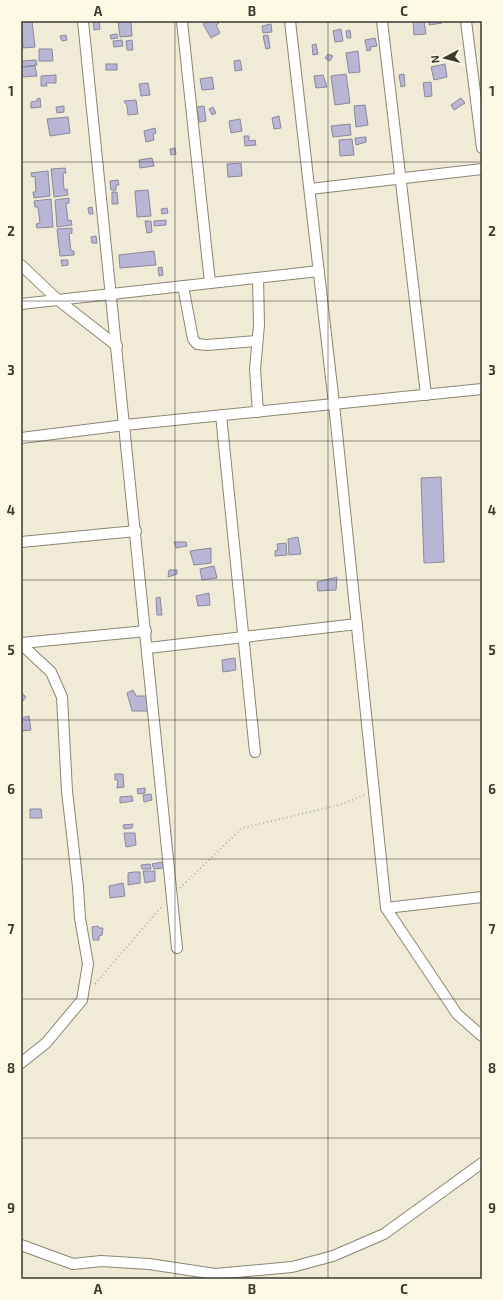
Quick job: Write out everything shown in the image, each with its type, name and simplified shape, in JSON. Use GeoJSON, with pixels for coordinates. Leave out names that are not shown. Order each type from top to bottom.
{"type":"FeatureCollection","features":[{"type":"Feature","properties":{"kind":"street"},"geometry":{"type":"LineString","coordinates":[[83,21],[148,648],[177,948]]}},
{"type":"Feature","properties":{"kind":"street"},"geometry":{"type":"LineString","coordinates":[[182,21],[210,283]]}},
{"type":"Feature","properties":{"kind":"street"},"geometry":{"type":"LineString","coordinates":[[290,21],[334,404],[386,908],[457,1014],[482,1036]]}},
{"type":"Feature","properties":{"kind":"street"},"geometry":{"type":"LineString","coordinates":[[382,21],[426,395]]}},
{"type":"Feature","properties":{"kind":"street"},"geometry":{"type":"LineString","coordinates":[[466,21],[482,148]]}},
{"type":"Feature","properties":{"kind":"street"},"geometry":{"type":"LineString","coordinates":[[310,189],[482,169]]}},
{"type":"Feature","properties":{"kind":"street"},"geometry":{"type":"LineString","coordinates":[[21,265],[58,300],[117,346]]}},
{"type":"Feature","properties":{"kind":"street"},"geometry":{"type":"LineString","coordinates":[[21,304],[319,272]]}},
{"type":"Feature","properties":{"kind":"street"},"geometry":{"type":"LineString","coordinates":[[258,278],[259,325],[255,370],[258,412]]}},
{"type":"Feature","properties":{"kind":"street"},"geometry":{"type":"LineString","coordinates":[[183,286],[192,339],[197,344],[207,345],[257,341]]}},
{"type":"Feature","properties":{"kind":"street"},"geometry":{"type":"LineString","coordinates":[[21,438],[125,425],[482,389]]}},
{"type":"Feature","properties":{"kind":"street"},"geometry":{"type":"LineString","coordinates":[[221,415],[255,752]]}},
{"type":"Feature","properties":{"kind":"street"},"geometry":{"type":"LineString","coordinates":[[21,542],[136,531]]}},
{"type":"Feature","properties":{"kind":"street"},"geometry":{"type":"LineString","coordinates":[[148,648],[357,624]]}},
{"type":"Feature","properties":{"kind":"street"},"geometry":{"type":"LineString","coordinates":[[21,644],[146,631]]}},
{"type":"Feature","properties":{"kind":"street"},"geometry":{"type":"LineString","coordinates":[[21,644],[50,672],[62,696],[66,791],[78,887],[80,918],[88,964],[82,1000],[46,1043],[21,1063]]}},
{"type":"Feature","properties":{"kind":"street"},"geometry":{"type":"LineString","coordinates":[[386,908],[482,897]]}},
{"type":"Feature","properties":{"kind":"street"},"geometry":{"type":"LineString","coordinates":[[21,1245],[73,1264],[101,1260],[149,1264],[215,1274],[292,1267],[333,1256],[384,1234],[482,1163]]}},
{"type":"Feature","properties":{"kind":"path"},"geometry":{"type":"LineString","coordinates":[[82,1000],[151,917],[242,828],[339,805],[374,792]]}},
{"type":"Feature","properties":{"kind":"building"},"geometry":{"type":"Polygon","coordinates":[[[21,21],[32,21],[35,47],[23,48],[21,21]]]}},
{"type":"Feature","properties":{"kind":"building"},"geometry":{"type":"Polygon","coordinates":[[[93,21],[99,21],[100,29],[94,30],[93,21]]]}},
{"type":"Feature","properties":{"kind":"building"},"geometry":{"type":"Polygon","coordinates":[[[118,21],[131,21],[132,36],[120,37],[118,21]]]}},
{"type":"Feature","properties":{"kind":"building"},"geometry":{"type":"Polygon","coordinates":[[[209,21],[216,21],[219,23],[216,25],[220,33],[211,38],[203,24],[209,21]]]}},
{"type":"Feature","properties":{"kind":"building"},"geometry":{"type":"Polygon","coordinates":[[[413,21],[424,21],[426,34],[414,35],[413,21]]]}},
{"type":"Feature","properties":{"kind":"building"},"geometry":{"type":"Polygon","coordinates":[[[429,21],[441,21],[442,23],[429,25],[429,21]]]}},
{"type":"Feature","properties":{"kind":"building"},"geometry":{"type":"Polygon","coordinates":[[[271,24],[272,32],[263,33],[262,26],[271,24]]]}},
{"type":"Feature","properties":{"kind":"building"},"geometry":{"type":"Polygon","coordinates":[[[341,29],[343,41],[335,42],[333,31],[341,29]]]}},
{"type":"Feature","properties":{"kind":"building"},"geometry":{"type":"Polygon","coordinates":[[[350,30],[351,38],[347,38],[346,31],[350,30]]]}},
{"type":"Feature","properties":{"kind":"building"},"geometry":{"type":"Polygon","coordinates":[[[117,34],[118,38],[111,39],[110,35],[117,34]]]}},
{"type":"Feature","properties":{"kind":"building"},"geometry":{"type":"Polygon","coordinates":[[[66,35],[67,40],[62,41],[60,36],[66,35]]]}},
{"type":"Feature","properties":{"kind":"building"},"geometry":{"type":"Polygon","coordinates":[[[268,35],[270,48],[266,49],[263,36],[268,35]]]}},
{"type":"Feature","properties":{"kind":"building"},"geometry":{"type":"Polygon","coordinates":[[[375,38],[377,46],[370,47],[371,50],[367,51],[365,40],[375,38]]]}},
{"type":"Feature","properties":{"kind":"building"},"geometry":{"type":"Polygon","coordinates":[[[122,40],[123,46],[114,47],[113,41],[122,40]]]}},
{"type":"Feature","properties":{"kind":"building"},"geometry":{"type":"Polygon","coordinates":[[[132,40],[133,50],[127,50],[126,41],[132,40]]]}},
{"type":"Feature","properties":{"kind":"building"},"geometry":{"type":"Polygon","coordinates":[[[316,44],[318,54],[313,55],[312,45],[316,44]]]}},
{"type":"Feature","properties":{"kind":"building"},"geometry":{"type":"Polygon","coordinates":[[[39,49],[52,49],[53,61],[39,61],[39,49]]]}},
{"type":"Feature","properties":{"kind":"building"},"geometry":{"type":"Polygon","coordinates":[[[358,51],[360,72],[349,73],[346,53],[358,51]]]}},
{"type":"Feature","properties":{"kind":"building"},"geometry":{"type":"Polygon","coordinates":[[[328,54],[333,56],[330,61],[325,58],[328,54]]]}},
{"type":"Feature","properties":{"kind":"building"},"geometry":{"type":"Polygon","coordinates":[[[36,60],[37,65],[21,67],[21,61],[36,60]]]}},
{"type":"Feature","properties":{"kind":"building"},"geometry":{"type":"Polygon","coordinates":[[[240,60],[242,70],[235,71],[234,61],[240,60]]]}},
{"type":"Feature","properties":{"kind":"building"},"geometry":{"type":"Polygon","coordinates":[[[106,64],[117,64],[117,70],[106,70],[106,64]]]}},
{"type":"Feature","properties":{"kind":"building"},"geometry":{"type":"Polygon","coordinates":[[[445,64],[447,77],[434,80],[431,67],[445,64]]]}},
{"type":"Feature","properties":{"kind":"building"},"geometry":{"type":"Polygon","coordinates":[[[35,66],[37,76],[22,77],[21,67],[35,66]]]}},
{"type":"Feature","properties":{"kind":"building"},"geometry":{"type":"Polygon","coordinates":[[[346,74],[350,103],[335,105],[331,76],[346,74]]]}},
{"type":"Feature","properties":{"kind":"building"},"geometry":{"type":"Polygon","coordinates":[[[404,74],[405,86],[401,87],[399,75],[404,74]]]}},
{"type":"Feature","properties":{"kind":"building"},"geometry":{"type":"Polygon","coordinates":[[[56,75],[56,83],[46,83],[47,86],[41,86],[41,76],[56,75]]]}},
{"type":"Feature","properties":{"kind":"building"},"geometry":{"type":"Polygon","coordinates":[[[323,75],[327,87],[316,88],[314,76],[323,75]]]}},
{"type":"Feature","properties":{"kind":"building"},"geometry":{"type":"Polygon","coordinates":[[[212,77],[214,89],[202,90],[200,79],[212,77]]]}},
{"type":"Feature","properties":{"kind":"building"},"geometry":{"type":"Polygon","coordinates":[[[431,82],[432,96],[425,97],[423,83],[431,82]]]}},
{"type":"Feature","properties":{"kind":"building"},"geometry":{"type":"Polygon","coordinates":[[[148,83],[150,95],[141,96],[139,84],[148,83]]]}},
{"type":"Feature","properties":{"kind":"building"},"geometry":{"type":"Polygon","coordinates":[[[40,98],[41,107],[31,108],[31,102],[37,101],[37,99],[40,98]]]}},
{"type":"Feature","properties":{"kind":"building"},"geometry":{"type":"Polygon","coordinates":[[[461,98],[465,103],[454,110],[451,105],[461,98]]]}},
{"type":"Feature","properties":{"kind":"building"},"geometry":{"type":"Polygon","coordinates":[[[136,100],[138,114],[128,115],[127,106],[124,101],[136,100]]]}},
{"type":"Feature","properties":{"kind":"building"},"geometry":{"type":"Polygon","coordinates":[[[365,105],[368,125],[356,127],[354,106],[365,105]]]}},
{"type":"Feature","properties":{"kind":"building"},"geometry":{"type":"Polygon","coordinates":[[[64,106],[64,112],[57,113],[56,107],[64,106]]]}},
{"type":"Feature","properties":{"kind":"building"},"geometry":{"type":"Polygon","coordinates":[[[204,106],[206,121],[199,122],[197,107],[204,106]]]}},
{"type":"Feature","properties":{"kind":"building"},"geometry":{"type":"Polygon","coordinates":[[[213,107],[216,113],[212,115],[209,109],[213,107]]]}},
{"type":"Feature","properties":{"kind":"building"},"geometry":{"type":"Polygon","coordinates":[[[279,116],[281,128],[274,129],[272,118],[279,116]]]}},
{"type":"Feature","properties":{"kind":"building"},"geometry":{"type":"Polygon","coordinates":[[[68,117],[70,133],[50,136],[47,119],[68,117]]]}},
{"type":"Feature","properties":{"kind":"building"},"geometry":{"type":"Polygon","coordinates":[[[240,119],[242,131],[231,133],[229,121],[240,119]]]}},
{"type":"Feature","properties":{"kind":"building"},"geometry":{"type":"Polygon","coordinates":[[[350,124],[351,135],[333,137],[331,126],[350,124]]]}},
{"type":"Feature","properties":{"kind":"building"},"geometry":{"type":"Polygon","coordinates":[[[155,128],[156,133],[153,134],[154,140],[146,142],[144,131],[155,128]]]}},
{"type":"Feature","properties":{"kind":"building"},"geometry":{"type":"Polygon","coordinates":[[[244,136],[249,136],[249,141],[255,140],[256,145],[245,146],[244,136]]]}},
{"type":"Feature","properties":{"kind":"building"},"geometry":{"type":"Polygon","coordinates":[[[366,137],[366,142],[356,145],[355,138],[366,137]]]}},
{"type":"Feature","properties":{"kind":"building"},"geometry":{"type":"Polygon","coordinates":[[[352,139],[354,155],[340,156],[339,140],[352,139]]]}},
{"type":"Feature","properties":{"kind":"building"},"geometry":{"type":"Polygon","coordinates":[[[175,148],[176,154],[171,155],[170,149],[175,148]]]}},
{"type":"Feature","properties":{"kind":"building"},"geometry":{"type":"Polygon","coordinates":[[[152,158],[154,166],[140,168],[139,160],[152,158]]]}},
{"type":"Feature","properties":{"kind":"building"},"geometry":{"type":"Polygon","coordinates":[[[241,163],[242,176],[228,177],[227,164],[241,163]]]}},
{"type":"Feature","properties":{"kind":"building"},"geometry":{"type":"Polygon","coordinates":[[[65,168],[66,173],[63,173],[64,190],[67,189],[68,195],[54,197],[51,169],[65,168]]]}},
{"type":"Feature","properties":{"kind":"building"},"geometry":{"type":"Polygon","coordinates":[[[48,171],[50,196],[34,198],[33,192],[36,192],[35,176],[32,177],[31,173],[48,171]]]}},
{"type":"Feature","properties":{"kind":"building"},"geometry":{"type":"Polygon","coordinates":[[[118,180],[119,185],[116,185],[116,190],[111,190],[110,181],[118,180]]]}},
{"type":"Feature","properties":{"kind":"building"},"geometry":{"type":"Polygon","coordinates":[[[148,190],[151,216],[137,217],[135,191],[148,190]]]}},
{"type":"Feature","properties":{"kind":"building"},"geometry":{"type":"Polygon","coordinates":[[[112,192],[117,192],[118,204],[112,204],[112,192]]]}},
{"type":"Feature","properties":{"kind":"building"},"geometry":{"type":"Polygon","coordinates":[[[69,198],[69,203],[66,204],[68,221],[71,220],[72,225],[57,227],[55,200],[69,198]]]}},
{"type":"Feature","properties":{"kind":"building"},"geometry":{"type":"Polygon","coordinates":[[[51,199],[53,227],[37,228],[36,224],[40,223],[38,207],[35,207],[34,201],[51,199]]]}},
{"type":"Feature","properties":{"kind":"building"},"geometry":{"type":"Polygon","coordinates":[[[92,207],[93,214],[89,214],[88,208],[92,207]]]}},
{"type":"Feature","properties":{"kind":"building"},"geometry":{"type":"Polygon","coordinates":[[[167,208],[168,213],[162,214],[161,209],[167,208]]]}},
{"type":"Feature","properties":{"kind":"building"},"geometry":{"type":"Polygon","coordinates":[[[166,220],[166,225],[154,226],[154,221],[166,220]]]}},
{"type":"Feature","properties":{"kind":"building"},"geometry":{"type":"Polygon","coordinates":[[[145,221],[151,221],[152,232],[147,233],[145,221]]]}},
{"type":"Feature","properties":{"kind":"building"},"geometry":{"type":"Polygon","coordinates":[[[72,228],[72,233],[69,234],[71,251],[74,251],[74,255],[60,256],[57,229],[72,228]]]}},
{"type":"Feature","properties":{"kind":"building"},"geometry":{"type":"Polygon","coordinates":[[[96,236],[97,243],[92,243],[91,237],[96,236]]]}},
{"type":"Feature","properties":{"kind":"building"},"geometry":{"type":"Polygon","coordinates":[[[154,251],[156,265],[120,268],[119,255],[154,251]]]}},
{"type":"Feature","properties":{"kind":"building"},"geometry":{"type":"Polygon","coordinates":[[[61,260],[68,260],[68,265],[62,266],[61,260]]]}},
{"type":"Feature","properties":{"kind":"building"},"geometry":{"type":"Polygon","coordinates":[[[162,267],[163,275],[159,276],[158,268],[162,267]]]}},
{"type":"Feature","properties":{"kind":"building"},"geometry":{"type":"Polygon","coordinates":[[[441,477],[444,562],[424,563],[421,478],[441,477]]]}},
{"type":"Feature","properties":{"kind":"building"},"geometry":{"type":"Polygon","coordinates":[[[298,537],[301,554],[289,555],[288,539],[298,537]]]}},
{"type":"Feature","properties":{"kind":"building"},"geometry":{"type":"Polygon","coordinates":[[[174,542],[186,542],[187,546],[176,548],[174,542]]]}},
{"type":"Feature","properties":{"kind":"building"},"geometry":{"type":"Polygon","coordinates":[[[286,543],[287,555],[275,556],[275,551],[278,550],[277,544],[286,543]]]}},
{"type":"Feature","properties":{"kind":"building"},"geometry":{"type":"Polygon","coordinates":[[[211,548],[211,563],[194,565],[190,551],[211,548]]]}},
{"type":"Feature","properties":{"kind":"building"},"geometry":{"type":"Polygon","coordinates":[[[214,566],[217,578],[202,580],[200,569],[214,566]]]}},
{"type":"Feature","properties":{"kind":"building"},"geometry":{"type":"Polygon","coordinates":[[[169,570],[177,570],[177,574],[168,577],[169,570]]]}},
{"type":"Feature","properties":{"kind":"building"},"geometry":{"type":"Polygon","coordinates":[[[337,577],[336,590],[318,591],[317,582],[337,577]]]}},
{"type":"Feature","properties":{"kind":"building"},"geometry":{"type":"Polygon","coordinates":[[[209,593],[210,605],[198,606],[196,596],[209,593]]]}},
{"type":"Feature","properties":{"kind":"building"},"geometry":{"type":"Polygon","coordinates":[[[160,597],[162,615],[157,615],[156,598],[160,597]]]}},
{"type":"Feature","properties":{"kind":"building"},"geometry":{"type":"Polygon","coordinates":[[[235,658],[236,670],[223,672],[222,660],[235,658]]]}},
{"type":"Feature","properties":{"kind":"building"},"geometry":{"type":"Polygon","coordinates":[[[133,690],[136,696],[147,696],[148,711],[132,711],[127,693],[133,690]]]}},
{"type":"Feature","properties":{"kind":"building"},"geometry":{"type":"Polygon","coordinates":[[[21,692],[26,697],[21,703],[21,692]]]}},
{"type":"Feature","properties":{"kind":"building"},"geometry":{"type":"Polygon","coordinates":[[[29,716],[31,730],[21,731],[21,718],[29,716]]]}},
{"type":"Feature","properties":{"kind":"building"},"geometry":{"type":"Polygon","coordinates":[[[115,774],[123,774],[124,787],[117,788],[118,780],[115,780],[115,774]]]}},
{"type":"Feature","properties":{"kind":"building"},"geometry":{"type":"Polygon","coordinates":[[[145,788],[145,793],[138,794],[137,789],[145,788]]]}},
{"type":"Feature","properties":{"kind":"building"},"geometry":{"type":"Polygon","coordinates":[[[151,794],[152,800],[144,802],[143,795],[151,794]]]}},
{"type":"Feature","properties":{"kind":"building"},"geometry":{"type":"Polygon","coordinates":[[[132,796],[133,801],[120,803],[120,797],[132,796]]]}},
{"type":"Feature","properties":{"kind":"building"},"geometry":{"type":"Polygon","coordinates":[[[30,809],[41,809],[42,818],[30,818],[30,809]]]}},
{"type":"Feature","properties":{"kind":"building"},"geometry":{"type":"Polygon","coordinates":[[[133,824],[132,828],[124,829],[123,825],[133,824]]]}},
{"type":"Feature","properties":{"kind":"building"},"geometry":{"type":"Polygon","coordinates":[[[124,833],[135,833],[136,845],[126,847],[124,833]]]}},
{"type":"Feature","properties":{"kind":"building"},"geometry":{"type":"Polygon","coordinates":[[[162,862],[164,868],[154,869],[152,864],[162,862]]]}},
{"type":"Feature","properties":{"kind":"building"},"geometry":{"type":"Polygon","coordinates":[[[150,864],[151,869],[142,869],[141,865],[150,864]]]}},
{"type":"Feature","properties":{"kind":"building"},"geometry":{"type":"Polygon","coordinates":[[[143,871],[155,871],[155,881],[145,883],[143,871]]]}},
{"type":"Feature","properties":{"kind":"building"},"geometry":{"type":"Polygon","coordinates":[[[140,872],[140,883],[128,885],[128,873],[140,872]]]}},
{"type":"Feature","properties":{"kind":"building"},"geometry":{"type":"Polygon","coordinates":[[[123,883],[125,896],[110,898],[109,886],[123,883]]]}},
{"type":"Feature","properties":{"kind":"building"},"geometry":{"type":"Polygon","coordinates":[[[98,926],[99,928],[103,928],[102,935],[99,936],[99,940],[93,940],[92,927],[98,926]]]}}]}
